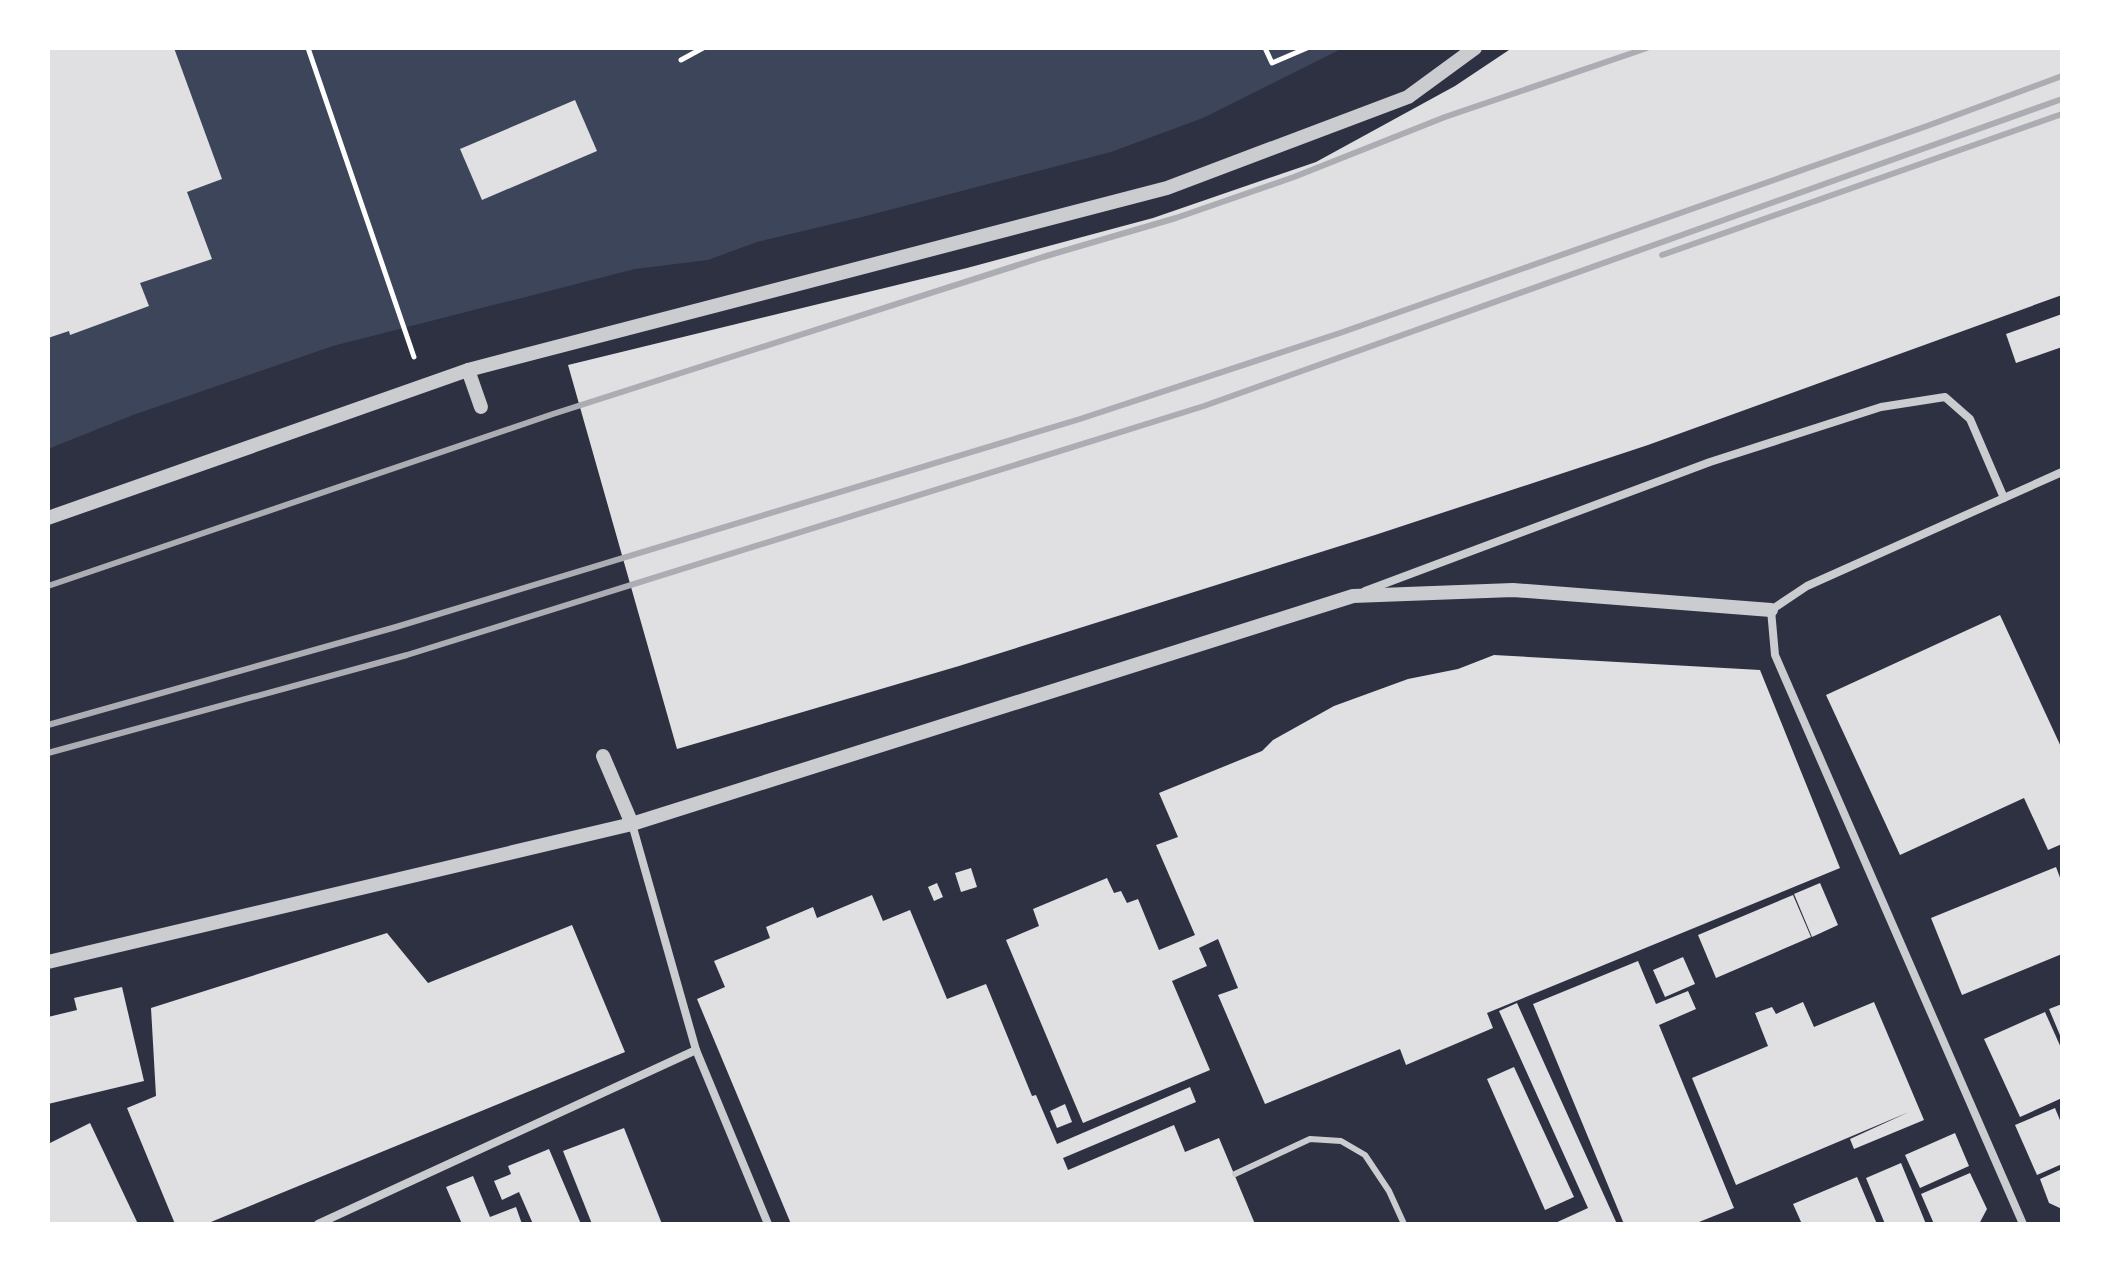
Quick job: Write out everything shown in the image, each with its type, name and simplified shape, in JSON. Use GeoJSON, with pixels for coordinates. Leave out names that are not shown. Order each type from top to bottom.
{"type":"FeatureCollection","features":[{"type":"Feature","properties":{"kind":"street"},"geometry":{"type":"LineString","coordinates":[[48,518],[468,370],[1167,188],[1408,97],[1475,48]]}},
{"type":"Feature","properties":{"kind":"street"},"geometry":{"type":"LineString","coordinates":[[468,370],[481,407]]}},
{"type":"Feature","properties":{"kind":"street"},"geometry":{"type":"LineString","coordinates":[[48,962],[632,824],[1353,596],[1710,462],[1881,407],[1945,397],[1970,419],[2004,498]]}},
{"type":"Feature","properties":{"kind":"street"},"geometry":{"type":"LineString","coordinates":[[1353,596],[1513,590],[1771,610],[1807,586],[2062,472]]}},
{"type":"Feature","properties":{"kind":"street"},"geometry":{"type":"LineString","coordinates":[[1771,610],[1775,655],[2023,1224]]}},
{"type":"Feature","properties":{"kind":"street"},"geometry":{"type":"LineString","coordinates":[[603,756],[632,824],[696,1050],[768,1224]]}},
{"type":"Feature","properties":{"kind":"street"},"geometry":{"type":"LineString","coordinates":[[318,1224],[696,1050]]}},
{"type":"Feature","properties":{"kind":"lane"},"geometry":{"type":"LineString","coordinates":[[1235,1174],[1310,1139],[1341,1141],[1365,1155],[1389,1191],[1404,1224]]}},
{"type":"Feature","properties":{"kind":"path"},"geometry":{"type":"LineString","coordinates":[[308,48],[423,385]]}},
{"type":"Feature","properties":{"kind":"path"},"geometry":{"type":"LineString","coordinates":[[681,60],[703,48]]}},
{"type":"Feature","properties":{"kind":"path"},"geometry":{"type":"LineString","coordinates":[[1265,48],[1272,63],[1307,48]]}},
{"type":"Feature","properties":{"kind":"shaded area"},"geometry":{"type":"Polygon","coordinates":[[[48,48],[1343,48],[1203,118],[1111,152],[757,242],[708,260],[635,269],[333,346],[133,415],[48,449],[48,48]]]}},
{"type":"Feature","properties":{"kind":"building"},"geometry":{"type":"Polygon","coordinates":[[[48,48],[174,48],[222,179],[187,192],[212,259],[140,283],[149,306],[70,335],[69,331],[48,338],[48,48]]]}},
{"type":"Feature","properties":{"kind":"building"},"geometry":{"type":"Polygon","coordinates":[[[1512,48],[2062,48],[2062,295],[1648,445],[1375,535],[959,666],[677,749],[568,365],[967,268],[1153,218],[1316,162],[1455,86],[1512,48]]]}},
{"type":"Feature","properties":{"kind":"building"},"geometry":{"type":"Polygon","coordinates":[[[575,100],[597,151],[482,200],[460,149],[575,100]]]}},
{"type":"Feature","properties":{"kind":"building"},"geometry":{"type":"Polygon","coordinates":[[[2062,314],[2062,347],[2016,363],[2006,334],[2062,314]]]}},
{"type":"Feature","properties":{"kind":"building"},"geometry":{"type":"Polygon","coordinates":[[[2000,615],[2062,749],[2062,844],[2048,850],[2024,798],[1900,855],[1826,695],[2000,615]]]}},
{"type":"Feature","properties":{"kind":"building"},"geometry":{"type":"Polygon","coordinates":[[[1494,655],[1760,670],[1840,868],[1487,1013],[1493,1028],[1406,1065],[1400,1049],[1265,1104],[1218,995],[1238,988],[1218,939],[1199,948],[1207,966],[1172,981],[1210,1070],[1083,1123],[1006,940],[1039,926],[1033,909],[1107,878],[1114,893],[1121,891],[1127,903],[1138,899],[1159,950],[1195,935],[1156,845],[1178,837],[1159,793],[1262,751],[1273,740],[1334,706],[1408,679],[1458,669],[1494,655]]]}},
{"type":"Feature","properties":{"kind":"building"},"geometry":{"type":"Polygon","coordinates":[[[2056,867],[2062,883],[2062,954],[1962,995],[1931,918],[2056,867]]]}},
{"type":"Feature","properties":{"kind":"building"},"geometry":{"type":"Polygon","coordinates":[[[971,868],[977,887],[961,892],[955,873],[971,868]]]}},
{"type":"Feature","properties":{"kind":"building"},"geometry":{"type":"Polygon","coordinates":[[[937,883],[943,897],[934,901],[928,887],[937,883]]]}},
{"type":"Feature","properties":{"kind":"building"},"geometry":{"type":"Polygon","coordinates":[[[1820,883],[1838,925],[1812,937],[1794,894],[1820,883]]]}},
{"type":"Feature","properties":{"kind":"building"},"geometry":{"type":"Polygon","coordinates":[[[872,895],[883,921],[910,910],[947,999],[986,984],[1032,1096],[1036,1095],[1057,1144],[1190,1087],[1196,1102],[1063,1158],[1068,1170],[1174,1125],[1185,1152],[1219,1138],[1255,1224],[791,1224],[697,999],[725,987],[714,961],[770,938],[766,927],[813,907],[817,918],[872,895]]]}},
{"type":"Feature","properties":{"kind":"building"},"geometry":{"type":"Polygon","coordinates":[[[1793,895],[1811,937],[1716,978],[1698,935],[1793,895]]]}},
{"type":"Feature","properties":{"kind":"building"},"geometry":{"type":"Polygon","coordinates":[[[572,925],[625,1052],[206,1224],[175,1224],[127,1108],[156,1096],[151,1008],[387,933],[428,983],[572,925]]]}},
{"type":"Feature","properties":{"kind":"building"},"geometry":{"type":"Polygon","coordinates":[[[1683,957],[1695,984],[1665,997],[1653,970],[1683,957]]]}},
{"type":"Feature","properties":{"kind":"building"},"geometry":{"type":"Polygon","coordinates":[[[1638,961],[1656,1004],[1688,991],[1696,1009],[1659,1025],[1734,1208],[1694,1224],[1624,1224],[1533,1004],[1638,961]]]}},
{"type":"Feature","properties":{"kind":"building"},"geometry":{"type":"Polygon","coordinates":[[[122,987],[144,1081],[48,1104],[48,1017],[77,1010],[74,998],[122,987]]]}},
{"type":"Feature","properties":{"kind":"building"},"geometry":{"type":"Polygon","coordinates":[[[1803,1002],[1814,1027],[1874,1002],[1924,1120],[1854,1149],[1850,1139],[1909,1112],[1736,1185],[1692,1078],[1768,1046],[1755,1013],[1772,1007],[1776,1014],[1803,1002]]]}},
{"type":"Feature","properties":{"kind":"building"},"geometry":{"type":"Polygon","coordinates":[[[1517,1003],[1617,1224],[1553,1224],[1588,1208],[1499,1011],[1517,1003]]]}},
{"type":"Feature","properties":{"kind":"building"},"geometry":{"type":"Polygon","coordinates":[[[2062,1004],[2062,1040],[2049,1009],[2062,1004]]]}},
{"type":"Feature","properties":{"kind":"building"},"geometry":{"type":"Polygon","coordinates":[[[2045,1012],[2062,1050],[2062,1098],[2020,1117],[1984,1039],[2045,1012]]]}},
{"type":"Feature","properties":{"kind":"building"},"geometry":{"type":"Polygon","coordinates":[[[1514,1067],[1574,1197],[1545,1210],[1487,1079],[1514,1067]]]}},
{"type":"Feature","properties":{"kind":"building"},"geometry":{"type":"Polygon","coordinates":[[[1065,1104],[1072,1122],[1057,1128],[1050,1111],[1065,1104]]]}},
{"type":"Feature","properties":{"kind":"building"},"geometry":{"type":"Polygon","coordinates":[[[2055,1108],[2062,1125],[2062,1164],[2037,1175],[2015,1125],[2055,1108]]]}},
{"type":"Feature","properties":{"kind":"building"},"geometry":{"type":"Polygon","coordinates":[[[90,1123],[138,1224],[48,1224],[48,1144],[90,1123]]]}},
{"type":"Feature","properties":{"kind":"building"},"geometry":{"type":"Polygon","coordinates":[[[624,1128],[662,1224],[592,1224],[563,1151],[624,1128]]]}},
{"type":"Feature","properties":{"kind":"building"},"geometry":{"type":"Polygon","coordinates":[[[1955,1133],[1969,1166],[1920,1188],[1905,1155],[1955,1133]]]}},
{"type":"Feature","properties":{"kind":"building"},"geometry":{"type":"Polygon","coordinates":[[[549,1149],[581,1224],[533,1224],[519,1192],[502,1200],[494,1181],[511,1174],[508,1166],[549,1149]]]}},
{"type":"Feature","properties":{"kind":"building"},"geometry":{"type":"Polygon","coordinates":[[[1901,1163],[1926,1224],[1885,1224],[1866,1178],[1901,1163]]]}},
{"type":"Feature","properties":{"kind":"building"},"geometry":{"type":"Polygon","coordinates":[[[2062,1169],[2062,1209],[2049,1203],[2040,1179],[2062,1169]]]}},
{"type":"Feature","properties":{"kind":"building"},"geometry":{"type":"Polygon","coordinates":[[[1970,1173],[1987,1209],[1979,1224],[1934,1224],[1921,1194],[1970,1173]]]}},
{"type":"Feature","properties":{"kind":"building"},"geometry":{"type":"Polygon","coordinates":[[[473,1176],[490,1217],[516,1207],[522,1224],[462,1224],[446,1187],[473,1176]]]}},
{"type":"Feature","properties":{"kind":"building"},"geometry":{"type":"Polygon","coordinates":[[[1857,1177],[1877,1224],[1802,1224],[1793,1204],[1857,1177]]]}},
{"type":"Feature","properties":{"kind":"railway"},"geometry":{"type":"LineString","coordinates":[[48,586],[553,414],[1043,257],[1176,218],[1294,177],[1445,117],[1647,48]]}},
{"type":"Feature","properties":{"kind":"railway"},"geometry":{"type":"LineString","coordinates":[[48,725],[396,627],[1080,419],[1340,333],[2062,76]]}},
{"type":"Feature","properties":{"kind":"railway"},"geometry":{"type":"LineString","coordinates":[[48,753],[407,655],[1204,406],[2062,99]]}},
{"type":"Feature","properties":{"kind":"railway"},"geometry":{"type":"LineString","coordinates":[[1662,255],[2062,114]]}}]}
